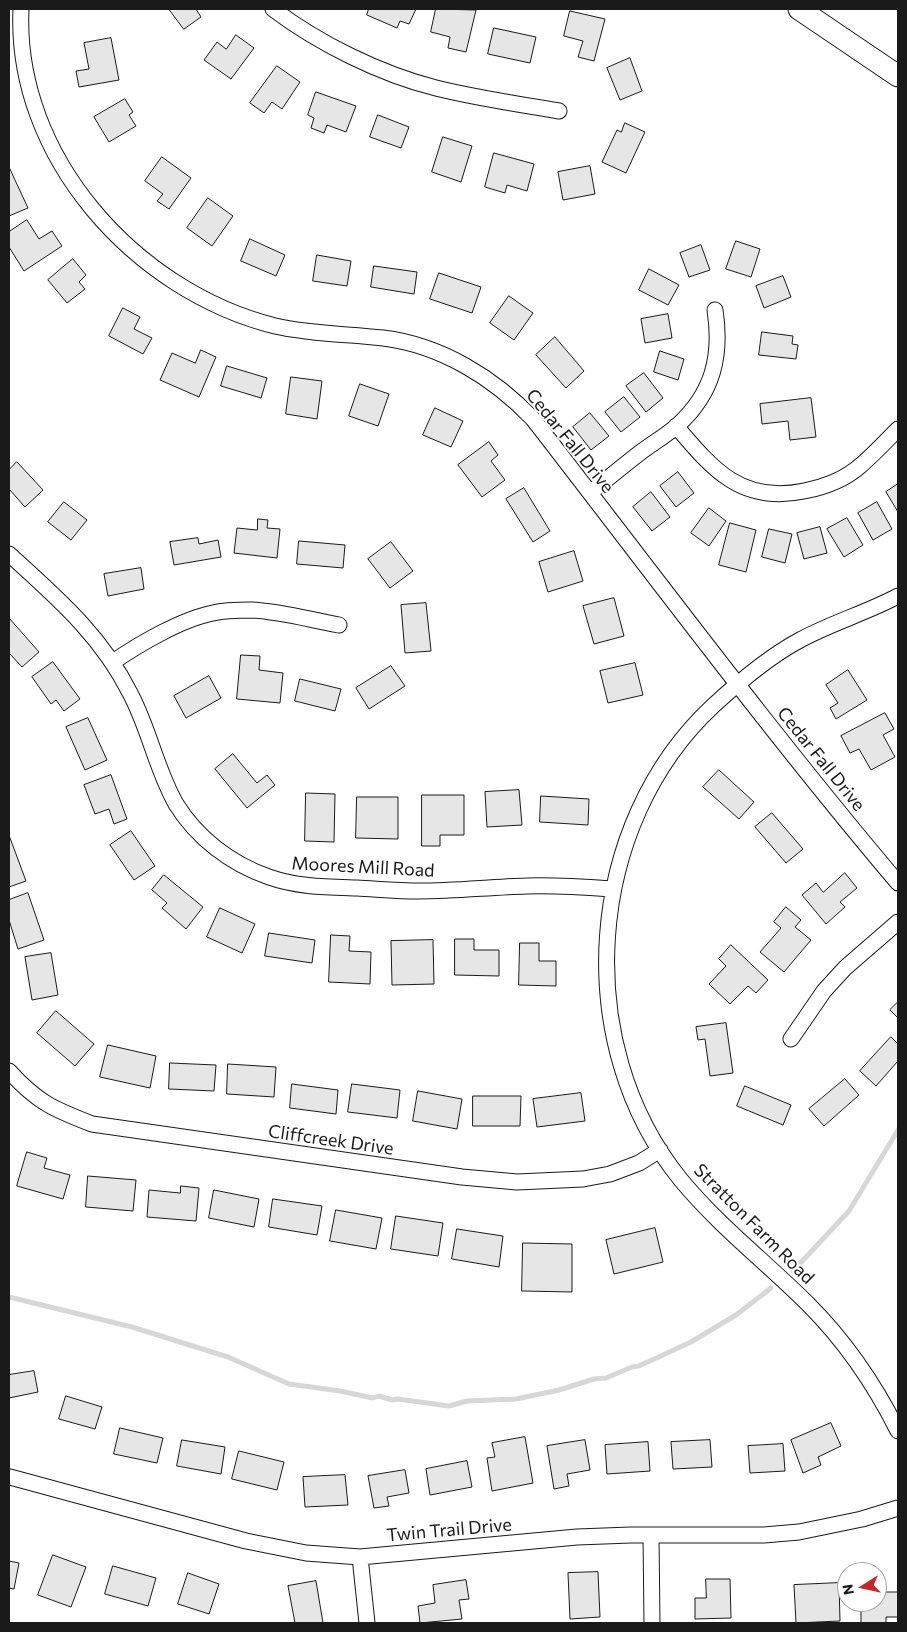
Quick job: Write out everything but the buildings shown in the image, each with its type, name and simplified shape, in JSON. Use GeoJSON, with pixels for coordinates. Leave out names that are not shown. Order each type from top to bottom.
{"type":"FeatureCollection","features":[{"type":"Feature","properties":{"kind":"main road"},"geometry":{"type":"LineString","coordinates":[[799,9],[898,76]]}},
{"type":"Feature","properties":{"kind":"street","name":"Cedar Fall Drive"},"geometry":{"type":"LineString","coordinates":[[21,9],[21,46],[25,72],[42,128],[82,196],[105,223],[141,257],[165,275],[203,298],[236,313],[273,325],[306,332],[385,338],[413,344],[471,369],[494,383],[533,419],[660,586],[802,767],[898,883]]}},
{"type":"Feature","properties":{"kind":"street"},"geometry":{"type":"LineString","coordinates":[[272,9],[310,34],[385,71],[434,87],[559,111]]}},
{"type":"Feature","properties":{"kind":"street"},"geometry":{"type":"LineString","coordinates":[[590,492],[676,426],[691,412],[710,382],[715,364],[717,339],[714,310]]}},
{"type":"Feature","properties":{"kind":"street"},"geometry":{"type":"LineString","coordinates":[[676,426],[707,462],[724,476],[753,491],[778,494],[821,488],[841,479],[859,467],[898,429]]}},
{"type":"Feature","properties":{"kind":"street","name":"Moores Mill Road"},"geometry":{"type":"LineString","coordinates":[[9,554],[73,612],[95,638],[113,662],[134,701],[177,805],[205,839],[217,850],[246,867],[281,881],[312,886],[417,891],[528,886],[612,889]]}},
{"type":"Feature","properties":{"kind":"street","name":"Stratton Farm Road"},"geometry":{"type":"LineString","coordinates":[[898,596],[877,608],[800,640],[776,655],[704,714],[684,738],[651,786],[631,827],[612,889],[607,928],[606,961],[616,1043],[630,1090],[644,1123],[660,1150],[680,1179],[704,1206],[810,1306],[844,1343],[870,1381],[898,1431]]}},
{"type":"Feature","properties":{"kind":"street"},"geometry":{"type":"LineString","coordinates":[[113,662],[129,651],[182,623],[211,613],[262,611],[339,625]]}},
{"type":"Feature","properties":{"kind":"street"},"geometry":{"type":"LineString","coordinates":[[791,1039],[824,992],[840,974],[898,922]]}},
{"type":"Feature","properties":{"kind":"street","name":"Cliffcreek Drive"},"geometry":{"type":"LineString","coordinates":[[9,1071],[26,1090],[42,1102],[58,1111],[92,1124],[462,1177],[517,1182],[583,1179],[610,1174],[639,1163],[660,1150]]}},
{"type":"Feature","properties":{"kind":"street","name":"Twin Trail Drive"},"geometry":{"type":"LineString","coordinates":[[10,1477],[246,1541],[306,1552],[360,1557],[577,1537],[651,1534],[764,1535],[800,1532],[862,1519],[898,1508]]}},
{"type":"Feature","properties":{"kind":"street"},"geometry":{"type":"LineString","coordinates":[[651,1534],[652,1623]]}},
{"type":"Feature","properties":{"kind":"street"},"geometry":{"type":"LineString","coordinates":[[360,1557],[367,1623]]}},
{"type":"Feature","properties":{"kind":"waterway"},"geometry":{"type":"LineString","coordinates":[[793,1271],[849,1211],[898,1130]]}},
{"type":"Feature","properties":{"kind":"waterway"},"geometry":{"type":"LineString","coordinates":[[9,1297],[132,1327],[228,1357],[289,1384],[373,1398],[379,1396],[392,1400],[398,1399],[449,1406],[467,1401],[516,1399],[559,1390],[594,1379],[606,1378],[639,1366],[691,1342],[736,1315],[771,1288]]}}]}
